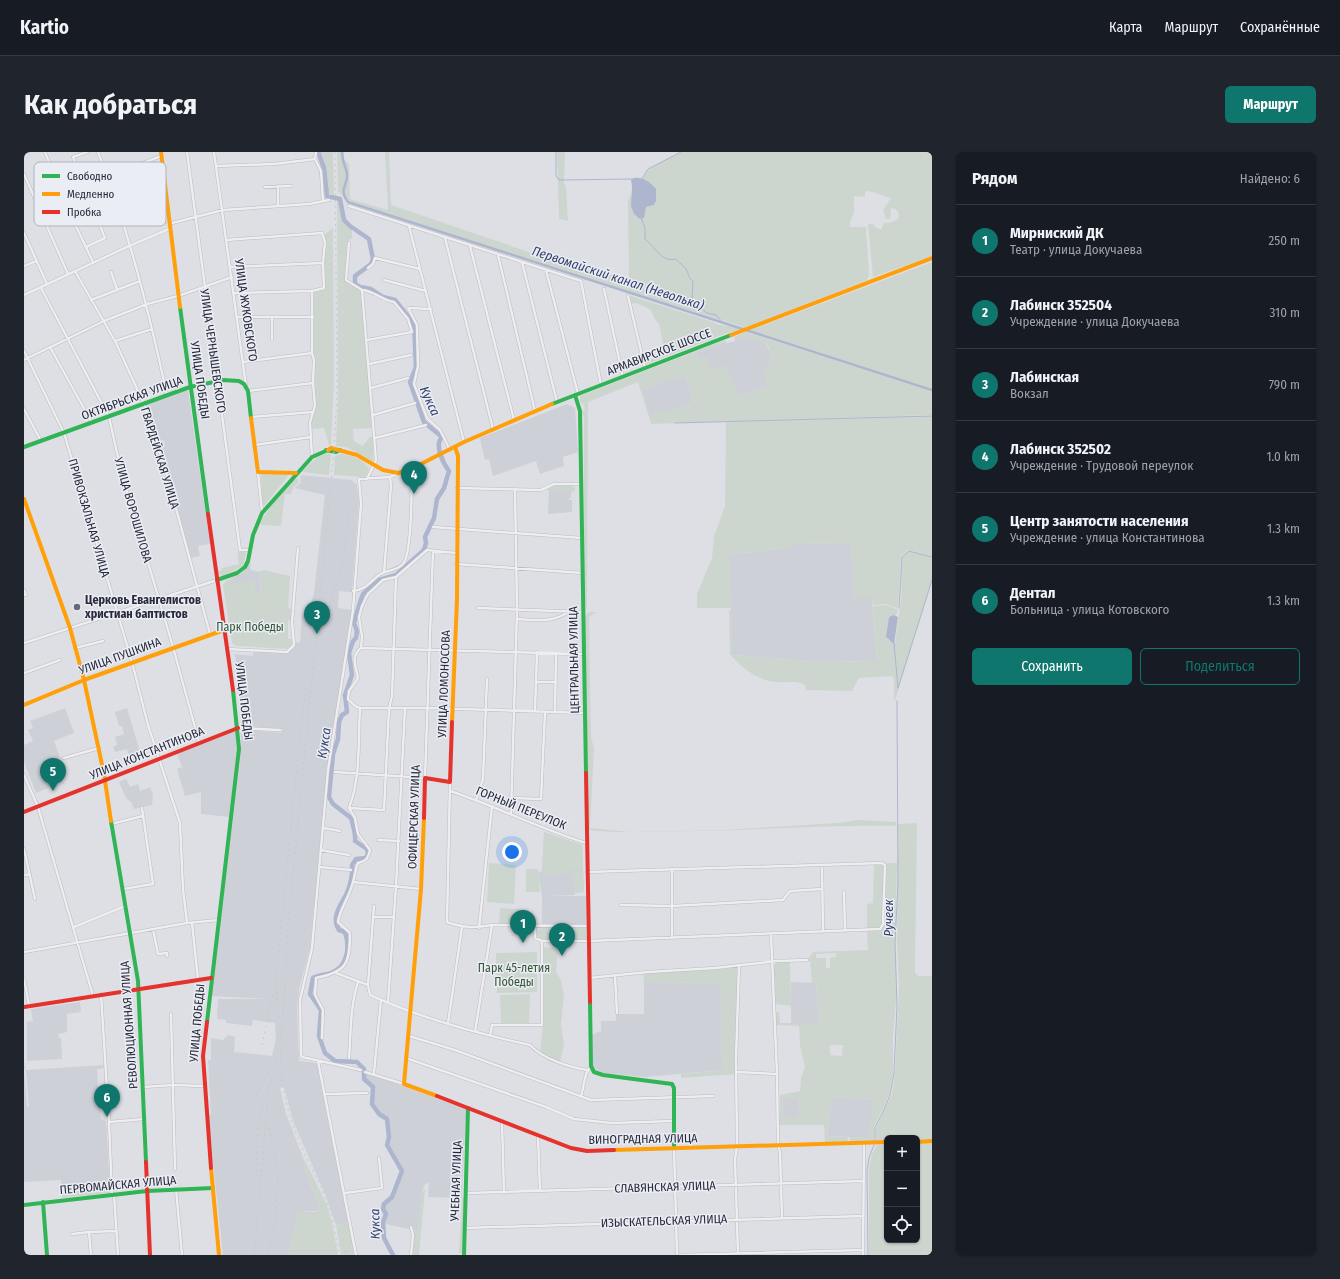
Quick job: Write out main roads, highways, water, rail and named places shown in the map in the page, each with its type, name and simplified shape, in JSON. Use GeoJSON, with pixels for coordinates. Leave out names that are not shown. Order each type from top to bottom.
{"type":"FeatureCollection","features":[{"type":"Feature","properties":{"kind":"water"},"geometry":{"type":"Polygon","coordinates":[[[634,178],[646,180],[656,189],[656,201],[654,205],[646,207],[644,218],[640,219],[634,214],[631,206],[631,180],[634,178]]]}},
{"type":"Feature","properties":{"kind":"water"},"geometry":{"type":"Polygon","coordinates":[[[894,615],[898,617],[894,644],[886,637],[889,617],[894,615]]]}},
{"type":"Feature","properties":{"kind":"waterway","name":"Кукса"},"geometry":{"type":"LineString","coordinates":[[318,152],[324,168],[327,196],[340,199],[344,220],[369,239],[373,259],[371,264],[355,276],[355,284],[360,287],[371,289],[383,297],[395,300],[414,324],[416,367],[410,382],[424,422],[442,437],[439,445],[440,454],[449,471],[444,488],[437,499],[434,518],[425,537],[426,543],[424,550],[396,575],[379,580],[363,594],[354,623],[357,631],[356,638],[353,641],[349,653],[352,675],[345,695],[347,712],[342,715],[339,722],[338,739],[333,754],[329,797],[333,804],[351,818],[355,833],[355,841],[367,849],[368,854],[366,858],[356,859],[352,865],[352,876],[349,888],[337,912],[337,926],[339,930],[345,932],[347,938],[347,950],[344,961],[337,970],[313,978],[310,994],[321,1010],[319,1036],[325,1053],[335,1061],[357,1062],[364,1069],[364,1079],[373,1087],[372,1104],[379,1114],[387,1119],[389,1137],[387,1145],[402,1171],[392,1197],[384,1204],[383,1209],[386,1214],[383,1222],[384,1238],[393,1255]]}},
{"type":"Feature","properties":{"kind":"waterway","name":"Первомайский канал (Неволька)"},"geometry":{"type":"LineString","coordinates":[[342,152],[347,174],[344,194],[348,202],[932,390]]}},
{"type":"Feature","properties":{"kind":"waterway"},"geometry":{"type":"LineString","coordinates":[[556,152],[556,176],[559,180],[634,179]]}},
{"type":"Feature","properties":{"kind":"waterway"},"geometry":{"type":"LineString","coordinates":[[642,179],[648,169],[681,152]]}},
{"type":"Feature","properties":{"kind":"waterway"},"geometry":{"type":"LineString","coordinates":[[641,218],[645,228],[645,239],[666,259],[676,259],[686,269],[689,277],[693,281],[692,299],[688,305],[699,307],[707,313],[716,315],[724,324]]}},
{"type":"Feature","properties":{"kind":"waterway"},"geometry":{"type":"LineString","coordinates":[[675,423],[932,416]]}},
{"type":"Feature","properties":{"kind":"waterway"},"geometry":{"type":"LineString","coordinates":[[899,608],[902,557],[909,551],[932,557]]}},
{"type":"Feature","properties":{"kind":"waterway","name":"Ручеек"},"geometry":{"type":"LineString","coordinates":[[898,688],[932,580]]}},
{"type":"Feature","properties":{"kind":"waterway"},"geometry":{"type":"LineString","coordinates":[[894,643],[898,688]]}},
{"type":"Feature","properties":{"kind":"waterway","name":"Ручеек"},"geometry":{"type":"LineString","coordinates":[[875,1142],[875,1127],[890,1095],[894,1073],[897,1006],[895,943],[898,883],[897,701]]}},
{"type":"Feature","properties":{"kind":"waterway","name":"Ручеек"},"geometry":{"type":"LineString","coordinates":[[868,1255],[867,1171],[869,1158],[874,1145]]}},
{"type":"Feature","properties":{"kind":"railway"},"geometry":{"type":"LineString","coordinates":[[335,152],[337,395],[334,450],[286,948],[281,1057],[284,1091],[288,1109],[296,1134],[328,1205],[339,1255]]}},
{"type":"Feature","properties":{"kind":"railway"},"geometry":{"type":"LineString","coordinates":[[330,603],[343,564],[349,507]]}},
{"type":"Feature","properties":{"kind":"railway"},"geometry":{"type":"LineString","coordinates":[[278,1018],[276,980],[302,714],[307,686]]}},
{"type":"Feature","properties":{"kind":"railway"},"geometry":{"type":"LineString","coordinates":[[262,1045],[273,994]]}},
{"type":"Feature","properties":{"kind":"railway"},"geometry":{"type":"LineString","coordinates":[[254,1255],[269,1086],[274,1069],[276,1054]]}},
{"type":"Feature","properties":{"kind":"railway"},"geometry":{"type":"LineString","coordinates":[[253,1101],[270,1068]]}},
{"type":"Feature","properties":{"kind":"railway"},"geometry":{"type":"LineString","coordinates":[[257,1172],[258,1125],[265,1098]]}},
{"type":"Feature","properties":{"kind":"railway"},"geometry":{"type":"LineString","coordinates":[[268,1255],[275,1223],[278,1173],[269,1127]]}},
{"type":"Feature","properties":{"kind":"railway"},"geometry":{"type":"LineString","coordinates":[[342,1239],[346,1255]]}},
{"type":"Feature","properties":{"kind":"place","name":"Лабинск 352502"},"geometry":{"type":"Point","coordinates":[414,494]}},
{"type":"Feature","properties":{"kind":"place","name":"Церковь Евангелистов христиан баптистов"},"geometry":{"type":"Point","coordinates":[77,607]}},
{"type":"Feature","properties":{"kind":"place","name":"Лабинская"},"geometry":{"type":"Point","coordinates":[317,634]}},
{"type":"Feature","properties":{"kind":"place","name":"Центр занятости населения"},"geometry":{"type":"Point","coordinates":[53,791]}},
{"type":"Feature","properties":{"kind":"place","name":"Мирниский ДК"},"geometry":{"type":"Point","coordinates":[523,943]}},
{"type":"Feature","properties":{"kind":"place","name":"Лабинск 352504"},"geometry":{"type":"Point","coordinates":[562,956]}},
{"type":"Feature","properties":{"kind":"place","name":"Дентал"},"geometry":{"type":"Point","coordinates":[107,1117]}},
{"type":"Feature","properties":{"kind":"park label","name":"Парк Победы"},"geometry":{"type":"Point","coordinates":[250,627]}},
{"type":"Feature","properties":{"kind":"park label","name":"Парк 45-летия Победы"},"geometry":{"type":"Point","coordinates":[514,975]}}]}
